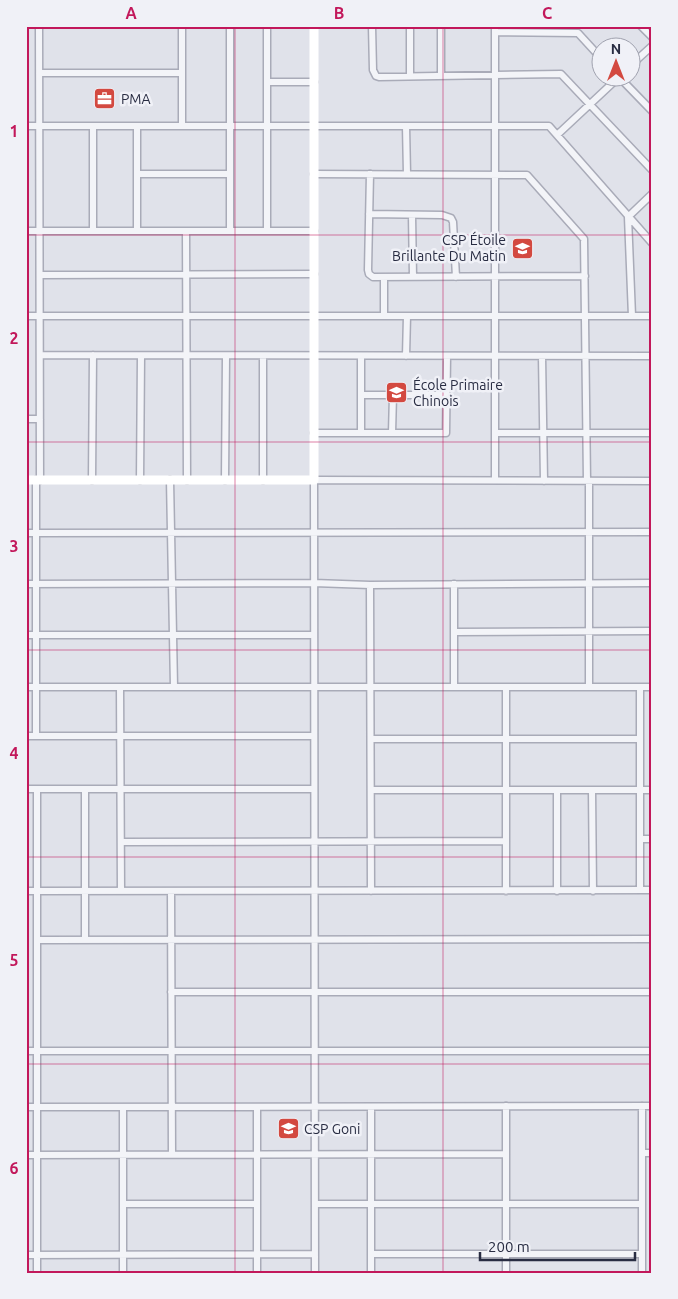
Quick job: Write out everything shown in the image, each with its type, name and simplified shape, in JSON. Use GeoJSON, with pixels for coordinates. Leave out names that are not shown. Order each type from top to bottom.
{"type":"FeatureCollection","features":[{"type":"Feature","properties":{"kind":"street"},"geometry":{"type":"LineString","coordinates":[[36,736],[36,533],[40,419],[39,26]]}},
{"type":"Feature","properties":{"kind":"street"},"geometry":{"type":"LineString","coordinates":[[182,26],[182,126]]}},
{"type":"Feature","properties":{"kind":"street"},"geometry":{"type":"LineString","coordinates":[[230,26],[230,231]]}},
{"type":"Feature","properties":{"kind":"street"},"geometry":{"type":"LineString","coordinates":[[267,26],[267,231]]}},
{"type":"Feature","properties":{"kind":"street"},"geometry":{"type":"LineString","coordinates":[[314,26],[315,1273]]}},
{"type":"Feature","properties":{"kind":"street"},"geometry":{"type":"LineString","coordinates":[[372,26],[374,73],[379,77],[561,74],[652,170]]}},
{"type":"Feature","properties":{"kind":"street"},"geometry":{"type":"LineString","coordinates":[[410,26],[410,76]]}},
{"type":"Feature","properties":{"kind":"street"},"geometry":{"type":"LineString","coordinates":[[440,76],[441,26]]}},
{"type":"Feature","properties":{"kind":"street"},"geometry":{"type":"LineString","coordinates":[[641,26],[652,38]]}},
{"type":"Feature","properties":{"kind":"street"},"geometry":{"type":"LineString","coordinates":[[495,480],[495,29],[578,33],[590,46]]}},
{"type":"Feature","properties":{"kind":"street"},"geometry":{"type":"LineString","coordinates":[[640,57],[652,46]]}},
{"type":"Feature","properties":{"kind":"street"},"geometry":{"type":"LineString","coordinates":[[39,73],[182,73]]}},
{"type":"Feature","properties":{"kind":"street"},"geometry":{"type":"LineString","coordinates":[[267,82],[314,82]]}},
{"type":"Feature","properties":{"kind":"street"},"geometry":{"type":"LineString","coordinates":[[557,135],[608,88]]}},
{"type":"Feature","properties":{"kind":"street"},"geometry":{"type":"LineString","coordinates":[[629,88],[652,111]]}},
{"type":"Feature","properties":{"kind":"street"},"geometry":{"type":"LineString","coordinates":[[26,126],[549,126],[652,243]]}},
{"type":"Feature","properties":{"kind":"street"},"geometry":{"type":"LineString","coordinates":[[93,126],[94,231]]}},
{"type":"Feature","properties":{"kind":"street"},"geometry":{"type":"LineString","coordinates":[[137,126],[137,231]]}},
{"type":"Feature","properties":{"kind":"street"},"geometry":{"type":"LineString","coordinates":[[406,126],[407,174]]}},
{"type":"Feature","properties":{"kind":"street"},"geometry":{"type":"LineString","coordinates":[[137,174],[230,174]]}},
{"type":"Feature","properties":{"kind":"street"},"geometry":{"type":"LineString","coordinates":[[314,174],[527,175],[584,239],[590,583],[589,687]]}},
{"type":"Feature","properties":{"kind":"street"},"geometry":{"type":"LineString","coordinates":[[370,174],[369,274],[373,277],[585,276]]}},
{"type":"Feature","properties":{"kind":"street"},"geometry":{"type":"LineString","coordinates":[[632,316],[628,216],[652,194]]}},
{"type":"Feature","properties":{"kind":"street"},"geometry":{"type":"LineString","coordinates":[[369,214],[442,215],[451,218],[453,222],[456,277]]}},
{"type":"Feature","properties":{"kind":"street"},"geometry":{"type":"LineString","coordinates":[[412,214],[413,277]]}},
{"type":"Feature","properties":{"kind":"street"},"geometry":{"type":"LineString","coordinates":[[26,231],[314,231]]}},
{"type":"Feature","properties":{"kind":"street"},"geometry":{"type":"LineString","coordinates":[[186,231],[187,480]]}},
{"type":"Feature","properties":{"kind":"street"},"geometry":{"type":"LineString","coordinates":[[40,274],[314,274]]}},
{"type":"Feature","properties":{"kind":"street"},"geometry":{"type":"LineString","coordinates":[[384,277],[384,316]]}},
{"type":"Feature","properties":{"kind":"street"},"geometry":{"type":"LineString","coordinates":[[26,316],[652,316]]}},
{"type":"Feature","properties":{"kind":"street"},"geometry":{"type":"LineString","coordinates":[[406,356],[407,316]]}},
{"type":"Feature","properties":{"kind":"street"},"geometry":{"type":"LineString","coordinates":[[40,356],[652,356]]}},
{"type":"Feature","properties":{"kind":"street"},"geometry":{"type":"LineString","coordinates":[[92,480],[93,356]]}},
{"type":"Feature","properties":{"kind":"street"},"geometry":{"type":"LineString","coordinates":[[140,480],[141,356]]}},
{"type":"Feature","properties":{"kind":"street"},"geometry":{"type":"LineString","coordinates":[[225,480],[226,356]]}},
{"type":"Feature","properties":{"kind":"street"},"geometry":{"type":"LineString","coordinates":[[262,356],[263,480]]}},
{"type":"Feature","properties":{"kind":"street"},"geometry":{"type":"LineString","coordinates":[[360,433],[361,356]]}},
{"type":"Feature","properties":{"kind":"street"},"geometry":{"type":"LineString","coordinates":[[314,433],[446,433],[446,356]]}},
{"type":"Feature","properties":{"kind":"street"},"geometry":{"type":"LineString","coordinates":[[542,356],[544,480]]}},
{"type":"Feature","properties":{"kind":"street"},"geometry":{"type":"LineString","coordinates":[[361,395],[446,395]]}},
{"type":"Feature","properties":{"kind":"street"},"geometry":{"type":"LineString","coordinates":[[392,433],[393,395]]}},
{"type":"Feature","properties":{"kind":"street"},"geometry":{"type":"LineString","coordinates":[[26,419],[40,419]]}},
{"type":"Feature","properties":{"kind":"street"},"geometry":{"type":"LineString","coordinates":[[495,433],[652,433]]}},
{"type":"Feature","properties":{"kind":"street"},"geometry":{"type":"LineString","coordinates":[[26,480],[652,481]]}},
{"type":"Feature","properties":{"kind":"street"},"geometry":{"type":"LineString","coordinates":[[170,480],[174,687]]}},
{"type":"Feature","properties":{"kind":"street"},"geometry":{"type":"LineString","coordinates":[[26,533],[652,532]]}},
{"type":"Feature","properties":{"kind":"street"},"geometry":{"type":"LineString","coordinates":[[26,584],[314,583],[370,585],[652,583]]}},
{"type":"Feature","properties":{"kind":"street"},"geometry":{"type":"LineString","coordinates":[[454,584],[454,687]]}},
{"type":"Feature","properties":{"kind":"street"},"geometry":{"type":"LineString","coordinates":[[370,585],[371,891]]}},
{"type":"Feature","properties":{"kind":"street"},"geometry":{"type":"LineString","coordinates":[[454,632],[652,632]]}},
{"type":"Feature","properties":{"kind":"street"},"geometry":{"type":"LineString","coordinates":[[26,635],[314,635]]}},
{"type":"Feature","properties":{"kind":"street"},"geometry":{"type":"LineString","coordinates":[[26,687],[652,687]]}},
{"type":"Feature","properties":{"kind":"street"},"geometry":{"type":"LineString","coordinates":[[120,687],[121,891]]}},
{"type":"Feature","properties":{"kind":"street"},"geometry":{"type":"LineString","coordinates":[[506,687],[506,890]]}},
{"type":"Feature","properties":{"kind":"street"},"geometry":{"type":"LineString","coordinates":[[640,687],[640,890]]}},
{"type":"Feature","properties":{"kind":"street"},"geometry":{"type":"LineString","coordinates":[[26,736],[314,736]]}},
{"type":"Feature","properties":{"kind":"street"},"geometry":{"type":"LineString","coordinates":[[371,739],[640,739]]}},
{"type":"Feature","properties":{"kind":"street"},"geometry":{"type":"LineString","coordinates":[[26,789],[314,789]]}},
{"type":"Feature","properties":{"kind":"street"},"geometry":{"type":"LineString","coordinates":[[37,789],[37,1273]]}},
{"type":"Feature","properties":{"kind":"street"},"geometry":{"type":"LineString","coordinates":[[85,789],[85,940]]}},
{"type":"Feature","properties":{"kind":"street"},"geometry":{"type":"LineString","coordinates":[[371,790],[652,790]]}},
{"type":"Feature","properties":{"kind":"street"},"geometry":{"type":"LineString","coordinates":[[557,790],[557,890]]}},
{"type":"Feature","properties":{"kind":"street"},"geometry":{"type":"LineString","coordinates":[[592,790],[592,890]]}},
{"type":"Feature","properties":{"kind":"street"},"geometry":{"type":"LineString","coordinates":[[640,839],[652,839]]}},
{"type":"Feature","properties":{"kind":"street"},"geometry":{"type":"LineString","coordinates":[[121,842],[506,841]]}},
{"type":"Feature","properties":{"kind":"street"},"geometry":{"type":"LineString","coordinates":[[26,891],[652,890]]}},
{"type":"Feature","properties":{"kind":"street"},"geometry":{"type":"LineString","coordinates":[[171,891],[172,1154]]}},
{"type":"Feature","properties":{"kind":"street"},"geometry":{"type":"LineString","coordinates":[[37,940],[652,939]]}},
{"type":"Feature","properties":{"kind":"street"},"geometry":{"type":"LineString","coordinates":[[171,992],[652,992]]}},
{"type":"Feature","properties":{"kind":"street"},"geometry":{"type":"LineString","coordinates":[[26,1051],[652,1051]]}},
{"type":"Feature","properties":{"kind":"street"},"geometry":{"type":"LineString","coordinates":[[371,1106],[371,1273]]}},
{"type":"Feature","properties":{"kind":"street"},"geometry":{"type":"LineString","coordinates":[[506,1106],[506,1273]]}},
{"type":"Feature","properties":{"kind":"street"},"geometry":{"type":"LineString","coordinates":[[642,1106],[642,1273]]}},
{"type":"Feature","properties":{"kind":"street"},"geometry":{"type":"LineString","coordinates":[[26,1107],[652,1106]]}},
{"type":"Feature","properties":{"kind":"street"},"geometry":{"type":"LineString","coordinates":[[123,1107],[123,1273]]}},
{"type":"Feature","properties":{"kind":"street"},"geometry":{"type":"LineString","coordinates":[[257,1107],[258,1273]]}},
{"type":"Feature","properties":{"kind":"street"},"geometry":{"type":"LineString","coordinates":[[642,1153],[652,1153]]}},
{"type":"Feature","properties":{"kind":"street"},"geometry":{"type":"LineString","coordinates":[[26,1154],[506,1154]]}},
{"type":"Feature","properties":{"kind":"street"},"geometry":{"type":"LineString","coordinates":[[123,1204],[257,1204]]}},
{"type":"Feature","properties":{"kind":"street"},"geometry":{"type":"LineString","coordinates":[[315,1204],[642,1204]]}},
{"type":"Feature","properties":{"kind":"street"},"geometry":{"type":"LineString","coordinates":[[26,1255],[315,1254]]}},
{"type":"Feature","properties":{"kind":"street"},"geometry":{"type":"LineString","coordinates":[[371,1254],[642,1254]]}},
{"type":"Feature","properties":{"kind":"place","name":"PMA"},"geometry":{"type":"Point","coordinates":[105,99]}},
{"type":"Feature","properties":{"kind":"place","name":"CSP Étoile Brillante Du Matin"},"geometry":{"type":"Point","coordinates":[522,248]}},
{"type":"Feature","properties":{"kind":"place","name":"École Primaire Chinois"},"geometry":{"type":"Point","coordinates":[397,393]}},
{"type":"Feature","properties":{"kind":"place","name":"CSP Goni"},"geometry":{"type":"Point","coordinates":[288,1129]}}]}
